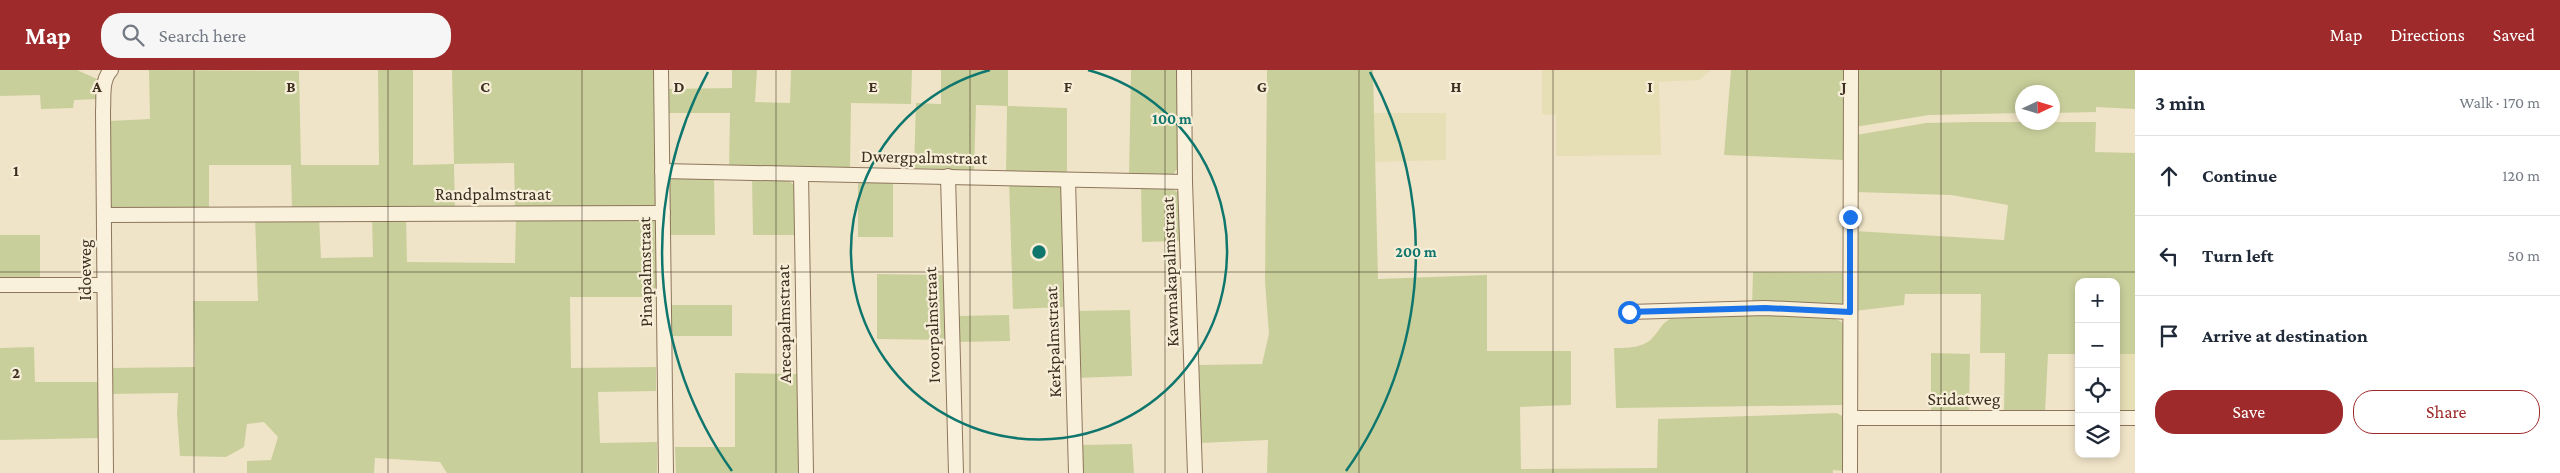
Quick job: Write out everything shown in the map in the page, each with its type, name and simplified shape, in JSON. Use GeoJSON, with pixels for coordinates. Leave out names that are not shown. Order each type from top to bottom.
{"type":"FeatureCollection","features":[{"type":"Feature","properties":{"kind":"street","name":"Pinapalmstraat"},"geometry":{"type":"LineString","coordinates":[[661,70],[666,473]]}},
{"type":"Feature","properties":{"kind":"street","name":"Kawmakapalmstraat"},"geometry":{"type":"LineString","coordinates":[[1184,70],[1185,182],[1195,473]]}},
{"type":"Feature","properties":{"kind":"street"},"geometry":{"type":"LineString","coordinates":[[1850,473],[1851,70]]}},
{"type":"Feature","properties":{"kind":"street","name":"Idoeweg"},"geometry":{"type":"LineString","coordinates":[[105,71],[103,111],[106,473]]}},
{"type":"Feature","properties":{"kind":"street","name":"Dwergpalmstraat"},"geometry":{"type":"LineString","coordinates":[[662,170],[1185,182]]}},
{"type":"Feature","properties":{"kind":"street","name":"Arecapalmstraat"},"geometry":{"type":"LineString","coordinates":[[801,174],[806,473]]}},
{"type":"Feature","properties":{"kind":"street","name":"Ivoorpalmstraat"},"geometry":{"type":"LineString","coordinates":[[948,176],[956,473]]}},
{"type":"Feature","properties":{"kind":"street","name":"Kerkpalmstraat"},"geometry":{"type":"LineString","coordinates":[[1068,180],[1076,473]]}},
{"type":"Feature","properties":{"kind":"street","name":"Randpalmstraat"},"geometry":{"type":"LineString","coordinates":[[104,215],[663,213]]}},
{"type":"Feature","properties":{"kind":"street"},"geometry":{"type":"LineString","coordinates":[[0,285],[104,285]]}},
{"type":"Feature","properties":{"kind":"street"},"geometry":{"type":"LineString","coordinates":[[1629,312],[1765,308],[1850,312]]}},
{"type":"Feature","properties":{"kind":"street","name":"Sridatweg"},"geometry":{"type":"LineString","coordinates":[[1850,418],[2075,418]]}},
{"type":"Feature","properties":{"kind":"street"},"geometry":{"type":"LineString","coordinates":[[2120,418],[2135,418]]}},
{"type":"Feature","properties":{"kind":"shaded area"},"geometry":{"type":"Polygon","coordinates":[[[1542,70],[1711,70],[1699,80],[1659,82],[1661,155],[1556,156],[1556,115],[1542,114],[1542,70]]]}},
{"type":"Feature","properties":{"kind":"shaded area"},"geometry":{"type":"Polygon","coordinates":[[[1374,113],[1446,113],[1446,160],[1375,162],[1374,113]]]}},
{"type":"Feature","properties":{"kind":"shaded area"},"geometry":{"type":"Polygon","coordinates":[[[2120,354],[2135,354],[2135,414],[2120,414],[2120,354]]]}},
{"type":"Feature","properties":{"kind":"green space"},"geometry":{"type":"Polygon","coordinates":[[[0,70],[77,70],[97,79],[100,85],[98,99],[74,100],[73,108],[41,109],[40,95],[0,96],[0,70]]]}},
{"type":"Feature","properties":{"kind":"green space"},"geometry":{"type":"Polygon","coordinates":[[[149,70],[299,71],[301,165],[379,165],[378,70],[413,70],[413,165],[454,164],[455,210],[292,210],[291,165],[209,165],[209,210],[113,211],[109,206],[109,121],[150,119],[149,70]]]}},
{"type":"Feature","properties":{"kind":"green space"},"geometry":{"type":"Polygon","coordinates":[[[452,70],[655,70],[655,210],[515,209],[514,163],[454,164],[452,70]]]}},
{"type":"Feature","properties":{"kind":"green space"},"geometry":{"type":"Polygon","coordinates":[[[732,70],[757,70],[755,102],[790,103],[791,70],[912,70],[911,104],[851,103],[850,169],[729,168],[730,113],[667,113],[666,89],[732,88],[732,70]]]}},
{"type":"Feature","properties":{"kind":"green space"},"geometry":{"type":"Polygon","coordinates":[[[941,70],[1008,70],[1008,106],[1067,108],[1067,176],[1006,173],[1007,106],[976,105],[974,170],[914,168],[916,103],[941,104],[941,70]]]}},
{"type":"Feature","properties":{"kind":"green space"},"geometry":{"type":"Polygon","coordinates":[[[1131,70],[1180,70],[1180,164],[1173,175],[1129,175],[1131,70]]]}},
{"type":"Feature","properties":{"kind":"green space"},"geometry":{"type":"Polygon","coordinates":[[[1267,70],[1373,70],[1378,279],[1487,275],[1487,351],[1571,351],[1571,405],[1520,407],[1521,469],[1657,468],[1658,419],[1837,413],[1842,416],[1844,423],[1844,471],[1833,470],[1833,473],[1267,473],[1268,440],[1200,443],[1199,365],[1262,364],[1269,334],[1265,282],[1267,70]]]}},
{"type":"Feature","properties":{"kind":"green space"},"geometry":{"type":"Polygon","coordinates":[[[1731,70],[1845,70],[1845,160],[1724,155],[1731,70]]]}},
{"type":"Feature","properties":{"kind":"green space"},"geometry":{"type":"Polygon","coordinates":[[[1855,70],[2135,70],[2135,109],[2096,107],[2096,112],[2060,113],[2060,85],[2015,85],[2015,113],[1929,115],[1855,127],[1855,70]]]}},
{"type":"Feature","properties":{"kind":"green space"},"geometry":{"type":"Polygon","coordinates":[[[2015,122],[2015,130],[2060,130],[2060,122],[2096,122],[2095,152],[2135,153],[2135,354],[2120,354],[2120,278],[2075,278],[2075,354],[2048,354],[2045,413],[2004,413],[2005,353],[1980,353],[1981,294],[1905,294],[1904,305],[1855,311],[1855,231],[2004,240],[2008,205],[1951,195],[1855,192],[1856,135],[1926,123],[2015,122]]]}},
{"type":"Feature","properties":{"kind":"green space"},"geometry":{"type":"Polygon","coordinates":[[[714,176],[715,235],[668,235],[668,182],[672,177],[714,176]]]}},
{"type":"Feature","properties":{"kind":"green space"},"geometry":{"type":"Polygon","coordinates":[[[752,177],[783,179],[793,184],[797,189],[797,235],[753,235],[752,177]]]}},
{"type":"Feature","properties":{"kind":"green space"},"geometry":{"type":"Polygon","coordinates":[[[858,178],[893,178],[893,237],[858,237],[858,178]]]}},
{"type":"Feature","properties":{"kind":"green space"},"geometry":{"type":"Polygon","coordinates":[[[1009,181],[1059,186],[1062,190],[1063,307],[1013,309],[1009,181]]]}},
{"type":"Feature","properties":{"kind":"green space"},"geometry":{"type":"Polygon","coordinates":[[[1141,186],[1169,188],[1182,197],[1182,241],[1142,242],[1141,186]]]}},
{"type":"Feature","properties":{"kind":"green space"},"geometry":{"type":"Polygon","coordinates":[[[319,216],[321,258],[373,257],[372,216],[406,216],[407,262],[515,263],[516,217],[655,216],[657,297],[570,297],[571,368],[656,367],[656,391],[598,392],[600,443],[657,442],[657,473],[447,473],[440,462],[375,458],[374,473],[247,473],[247,461],[271,460],[278,437],[264,422],[247,424],[244,447],[226,457],[180,456],[177,414],[178,393],[110,394],[109,368],[195,367],[193,301],[258,301],[255,217],[319,216]]]}},
{"type":"Feature","properties":{"kind":"green space"},"geometry":{"type":"Polygon","coordinates":[[[0,235],[40,235],[40,280],[0,279],[0,235]]]}},
{"type":"Feature","properties":{"kind":"green space"},"geometry":{"type":"Polygon","coordinates":[[[1753,272],[1844,273],[1844,309],[1752,306],[1753,272]]]}},
{"type":"Feature","properties":{"kind":"green space"},"geometry":{"type":"Polygon","coordinates":[[[877,274],[944,275],[946,340],[877,339],[877,274]]]}},
{"type":"Feature","properties":{"kind":"green space"},"geometry":{"type":"Polygon","coordinates":[[[670,305],[732,305],[732,336],[671,336],[670,305]]]}},
{"type":"Feature","properties":{"kind":"green space"},"geometry":{"type":"Polygon","coordinates":[[[1130,310],[1132,376],[1075,378],[1074,311],[1130,310]]]}},
{"type":"Feature","properties":{"kind":"green space"},"geometry":{"type":"Polygon","coordinates":[[[1009,315],[1010,341],[958,342],[958,316],[1009,315]]]}},
{"type":"Feature","properties":{"kind":"green space"},"geometry":{"type":"Polygon","coordinates":[[[1745,315],[1825,316],[1836,319],[1844,324],[1845,405],[1616,408],[1614,348],[1635,347],[1650,341],[1670,319],[1745,315]]]}},
{"type":"Feature","properties":{"kind":"green space"},"geometry":{"type":"Polygon","coordinates":[[[34,347],[35,382],[99,382],[99,438],[0,440],[0,348],[34,347]]]}},
{"type":"Feature","properties":{"kind":"green space"},"geometry":{"type":"Polygon","coordinates":[[[1931,353],[1970,354],[1969,414],[1931,413],[1931,353]]]}},
{"type":"Feature","properties":{"kind":"green space"},"geometry":{"type":"Polygon","coordinates":[[[735,373],[798,374],[800,473],[676,473],[675,447],[735,447],[735,373]]]}},
{"type":"Feature","properties":{"kind":"green space"},"geometry":{"type":"Polygon","coordinates":[[[1132,444],[1134,473],[1080,473],[1079,445],[1132,444]]]}},
{"type":"Feature","properties":{"kind":"route"},"geometry":{"type":"LineString","coordinates":[[1629,312],[1765,308],[1850,312],[1850,217]]}}]}
